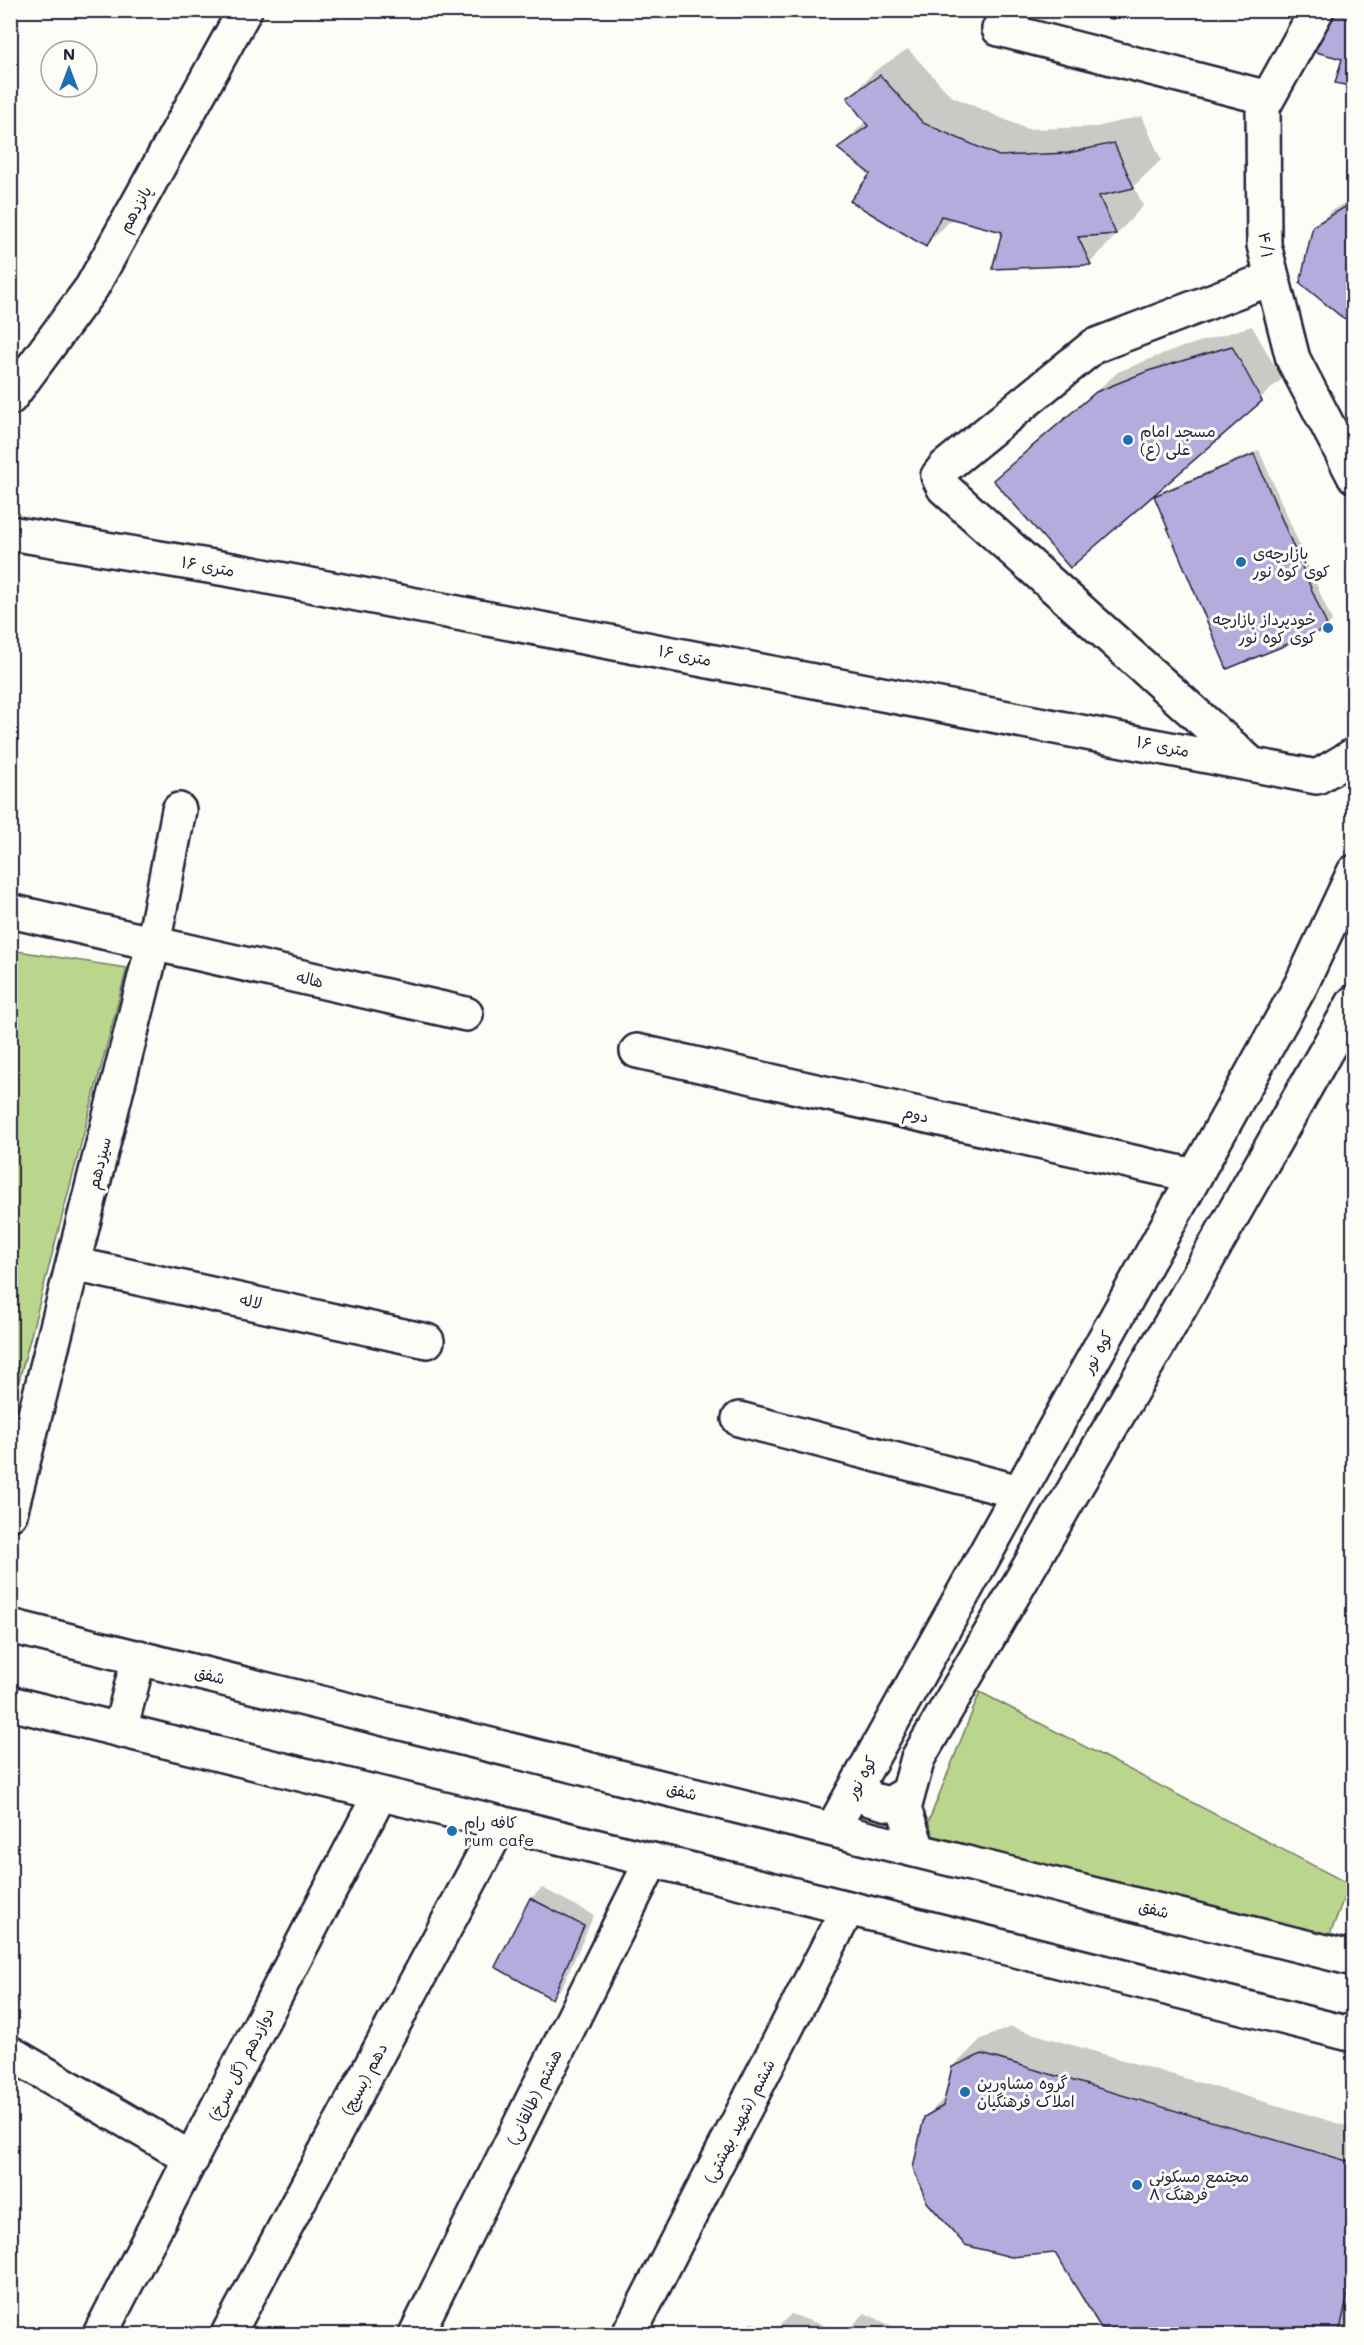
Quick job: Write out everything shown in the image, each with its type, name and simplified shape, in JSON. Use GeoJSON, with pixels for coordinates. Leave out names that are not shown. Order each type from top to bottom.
{"type":"FeatureCollection","features":[{"type":"Feature","properties":{"kind":"street","name":"پانزدهم"},"geometry":{"type":"LineString","coordinates":[[10,398],[92,287],[245,10]]}},
{"type":"Feature","properties":{"kind":"street","name":"۴/۱"},"geometry":{"type":"LineString","coordinates":[[1317,10],[1263,107],[1263,245],[1293,359],[1353,476]]}},
{"type":"Feature","properties":{"kind":"street"},"geometry":{"type":"LineString","coordinates":[[999,29],[1268,98]]}},
{"type":"Feature","properties":{"kind":"street"},"geometry":{"type":"LineString","coordinates":[[1250,762],[944,488],[938,476],[945,467],[1094,346],[1272,278]]}},
{"type":"Feature","properties":{"kind":"street","name":"۱۶ متری"},"geometry":{"type":"LineString","coordinates":[[10,533],[232,570],[1250,762],[1317,777],[1353,755]]}},
{"type":"Feature","properties":{"kind":"street","name":"سیزدهم"},"geometry":{"type":"LineString","coordinates":[[10,1514],[153,945],[179,810]]}},
{"type":"Feature","properties":{"kind":"street","name":"کوه نور"},"geometry":{"type":"LineString","coordinates":[[833,1828],[1301,985],[1353,872]]}},
{"type":"Feature","properties":{"kind":"street","name":"هاله"},"geometry":{"type":"LineString","coordinates":[[10,911],[466,1014]]}},
{"type":"Feature","properties":{"kind":"street"},"geometry":{"type":"LineString","coordinates":[[918,1849],[904,1809],[918,1758],[1170,1325],[1353,1002]]}},
{"type":"Feature","properties":{"kind":"street","name":"دوم"},"geometry":{"type":"LineString","coordinates":[[637,1051],[1195,1176]]}},
{"type":"Feature","properties":{"kind":"street","name":"لاله"},"geometry":{"type":"LineString","coordinates":[[74,1264],[427,1341]]}},
{"type":"Feature","properties":{"kind":"street"},"geometry":{"type":"LineString","coordinates":[[739,1419],[1020,1492]]}},
{"type":"Feature","properties":{"kind":"street","name":"شفق"},"geometry":{"type":"LineString","coordinates":[[10,1626],[918,1849],[1353,1959]]}},
{"type":"Feature","properties":{"kind":"street"},"geometry":{"type":"LineString","coordinates":[[120,1730],[139,1657]]}},
{"type":"Feature","properties":{"kind":"street"},"geometry":{"type":"LineString","coordinates":[[10,1703],[848,1908],[1353,2035]]}},
{"type":"Feature","properties":{"kind":"street"},"geometry":{"type":"LineString","coordinates":[[859,1782],[869,1799],[889,1804],[908,1793]]}},
{"type":"Feature","properties":{"kind":"street","name":"دوازدهم (گل سرخ)"},"geometry":{"type":"LineString","coordinates":[[100,2334],[380,1794]]}},
{"type":"Feature","properties":{"kind":"street","name":"دهم (بسیج)"},"geometry":{"type":"LineString","coordinates":[[228,2334],[501,1823]]}},
{"type":"Feature","properties":{"kind":"street","name":"هشتم (طالقانی)"},"geometry":{"type":"LineString","coordinates":[[416,2334],[652,1860]]}},
{"type":"Feature","properties":{"kind":"street","name":"ششم (شهید بهشتی)"},"geometry":{"type":"LineString","coordinates":[[630,2334],[848,1908]]}},
{"type":"Feature","properties":{"kind":"street"},"geometry":{"type":"LineString","coordinates":[[10,2053],[192,2159]]}},
{"type":"Feature","properties":{"kind":"green space"},"geometry":{"type":"Polygon","coordinates":[[[11,950],[127,968],[14,1400],[10,1399],[11,950]]]}},
{"type":"Feature","properties":{"kind":"green space"},"geometry":{"type":"Polygon","coordinates":[[[980,1692],[1349,1884],[1328,1940],[924,1833],[980,1692]]]}},
{"type":"Feature","properties":{"kind":"building"},"geometry":{"type":"Polygon","coordinates":[[[1080,10],[1116,10],[1113,19],[1080,10]]]}},
{"type":"Feature","properties":{"kind":"building"},"geometry":{"type":"Polygon","coordinates":[[[1311,10],[1354,10],[1354,87],[1335,83],[1342,59],[1297,47],[1311,10]]]}},
{"type":"Feature","properties":{"kind":"building"},"geometry":{"type":"Polygon","coordinates":[[[880,75],[923,123],[999,156],[1068,153],[1114,143],[1134,188],[1099,196],[1116,234],[1078,237],[1091,265],[992,269],[1002,232],[941,216],[926,247],[850,201],[870,174],[837,148],[868,126],[847,98],[880,75]]]}},
{"type":"Feature","properties":{"kind":"building"},"geometry":{"type":"Polygon","coordinates":[[[1345,207],[1354,209],[1354,320],[1343,318],[1300,283],[1313,226],[1345,207]]]}},
{"type":"Feature","properties":{"kind":"building","name":"مسجد امام علی (ع)"},"geometry":{"type":"Polygon","coordinates":[[[1232,346],[1262,401],[1070,568],[993,480],[1096,392],[1148,371],[1232,346]]]}},
{"type":"Feature","properties":{"kind":"building","name":"بازارچه‌ی کوی کوه نور"},"geometry":{"type":"Polygon","coordinates":[[[1254,454],[1328,628],[1227,669],[1154,496],[1254,454]]]}},
{"type":"Feature","properties":{"kind":"building"},"geometry":{"type":"Polygon","coordinates":[[[530,1898],[584,1926],[552,1999],[495,1967],[530,1898]]]}},
{"type":"Feature","properties":{"kind":"building","name":"مجتمع مسکونی فرهنگ ۸"},"geometry":{"type":"Polygon","coordinates":[[[982,2054],[1354,2163],[1354,2268],[1339,2334],[1148,2334],[1101,2328],[1055,2253],[1011,2257],[965,2245],[927,2202],[913,2168],[924,2117],[943,2106],[952,2067],[982,2054]]]}},
{"type":"Feature","properties":{"kind":"place","name":"مسجد امام علی (ع)"},"geometry":{"type":"Point","coordinates":[1128,440]}},
{"type":"Feature","properties":{"kind":"place","name":"بازارچه‌ی کوی کوه نور"},"geometry":{"type":"Point","coordinates":[1241,562]}},
{"type":"Feature","properties":{"kind":"place","name":"خودپرداز بازارچه کوی کوه نور"},"geometry":{"type":"Point","coordinates":[1328,628]}},
{"type":"Feature","properties":{"kind":"place","name":"کافه رام rum cafe"},"geometry":{"type":"Point","coordinates":[452,1831]}},
{"type":"Feature","properties":{"kind":"place","name":"گروه مشاورین املاک فرهنگیان"},"geometry":{"type":"Point","coordinates":[965,2092]}},
{"type":"Feature","properties":{"kind":"place","name":"مجتمع مسکونی فرهنگ ۸"},"geometry":{"type":"Point","coordinates":[1137,2185]}}]}
